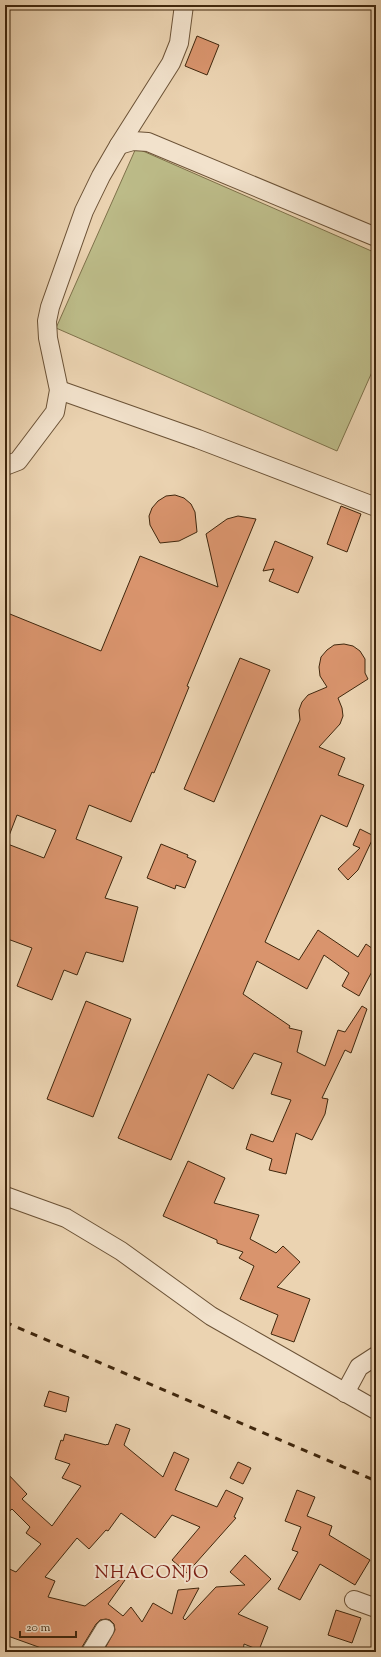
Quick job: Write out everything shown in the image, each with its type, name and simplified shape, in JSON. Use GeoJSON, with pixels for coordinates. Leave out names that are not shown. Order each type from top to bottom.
{"type":"FeatureCollection","features":[{"type":"Feature","properties":{"kind":"street"},"geometry":{"type":"LineString","coordinates":[[5,466],[18,461],[55,412],[59,390],[48,338],[47,321],[50,307],[84,211],[101,176],[171,64],[179,43],[184,5]]}},
{"type":"Feature","properties":{"kind":"street"},"geometry":{"type":"LineString","coordinates":[[119,145],[133,141],[148,142],[376,237]]}},
{"type":"Feature","properties":{"kind":"street"},"geometry":{"type":"LineString","coordinates":[[59,390],[198,439],[376,506]]}},
{"type":"Feature","properties":{"kind":"street"},"geometry":{"type":"LineString","coordinates":[[5,1196],[66,1218],[121,1251],[211,1316],[376,1410]]}},
{"type":"Feature","properties":{"kind":"street"},"geometry":{"type":"LineString","coordinates":[[345,1393],[359,1367],[376,1356]]}},
{"type":"Feature","properties":{"kind":"street"},"geometry":{"type":"LineString","coordinates":[[354,1600],[376,1608]]}},
{"type":"Feature","properties":{"kind":"street"},"geometry":{"type":"LineString","coordinates":[[91,1652],[105,1629]]}},
{"type":"Feature","properties":{"kind":"shaded area"},"geometry":{"type":"Polygon","coordinates":[[[136,148],[376,253],[376,363],[337,451],[56,328],[136,148]]]}},
{"type":"Feature","properties":{"kind":"building"},"geometry":{"type":"Polygon","coordinates":[[[197,36],[219,45],[207,75],[185,66],[197,36]]]}},
{"type":"Feature","properties":{"kind":"building"},"geometry":{"type":"Polygon","coordinates":[[[175,495],[184,498],[191,504],[195,512],[197,532],[179,541],[160,543],[150,525],[149,516],[152,508],[158,501],[166,496],[175,495]]]}},
{"type":"Feature","properties":{"kind":"building"},"geometry":{"type":"Polygon","coordinates":[[[341,506],[361,514],[347,552],[327,544],[341,506]]]}},
{"type":"Feature","properties":{"kind":"building"},"geometry":{"type":"Polygon","coordinates":[[[238,516],[256,519],[187,686],[189,687],[154,773],[152,772],[131,822],[89,805],[76,839],[122,857],[105,898],[138,907],[123,962],[86,952],[77,975],[64,970],[52,1000],[17,986],[32,948],[5,938],[5,843],[44,858],[56,830],[17,815],[7,841],[5,841],[5,612],[101,651],[140,556],[218,587],[206,534],[227,519],[238,516]]]}},
{"type":"Feature","properties":{"kind":"building"},"geometry":{"type":"Polygon","coordinates":[[[275,541],[313,557],[298,593],[269,581],[274,569],[263,571],[275,541]]]}},
{"type":"Feature","properties":{"kind":"building"},"geometry":{"type":"Polygon","coordinates":[[[344,644],[353,646],[360,651],[365,659],[365,673],[368,679],[338,698],[343,716],[340,724],[319,747],[345,758],[338,775],[364,785],[347,827],[321,815],[265,942],[299,960],[318,930],[358,957],[366,944],[376,951],[376,964],[359,996],[342,986],[349,973],[324,955],[307,989],[257,961],[243,994],[290,1026],[289,1028],[302,1031],[297,1052],[325,1066],[338,1030],[345,1032],[362,1006],[367,1009],[351,1053],[345,1050],[322,1098],[328,1099],[325,1114],[312,1140],[296,1133],[286,1174],[269,1170],[272,1159],[246,1149],[251,1134],[273,1142],[291,1100],[271,1094],[282,1063],[254,1053],[233,1089],[208,1074],[171,1160],[118,1138],[300,720],[299,710],[302,702],[308,695],[327,687],[320,676],[319,667],[321,657],[334,645],[344,644]]]}},
{"type":"Feature","properties":{"kind":"building"},"geometry":{"type":"Polygon","coordinates":[[[240,658],[270,670],[214,802],[184,789],[240,658]]]}},
{"type":"Feature","properties":{"kind":"building"},"geometry":{"type":"Polygon","coordinates":[[[360,829],[374,836],[358,870],[348,880],[338,869],[360,848],[353,845],[360,829]]]}},
{"type":"Feature","properties":{"kind":"building"},"geometry":{"type":"Polygon","coordinates":[[[161,844],[188,855],[187,857],[196,861],[185,888],[176,885],[175,889],[147,878],[161,844]]]}},
{"type":"Feature","properties":{"kind":"building"},"geometry":{"type":"Polygon","coordinates":[[[86,1001],[131,1019],[93,1117],[47,1099],[86,1001]]]}},
{"type":"Feature","properties":{"kind":"building"},"geometry":{"type":"Polygon","coordinates":[[[188,1161],[225,1178],[214,1203],[259,1215],[250,1239],[276,1253],[283,1246],[300,1262],[277,1287],[310,1299],[294,1342],[271,1334],[278,1315],[240,1299],[254,1266],[239,1258],[243,1252],[217,1243],[217,1240],[163,1216],[188,1161]]]}},
{"type":"Feature","properties":{"kind":"building"},"geometry":{"type":"Polygon","coordinates":[[[49,1391],[69,1397],[66,1412],[44,1406],[49,1391]]]}},
{"type":"Feature","properties":{"kind":"building"},"geometry":{"type":"Polygon","coordinates":[[[116,1424],[130,1429],[124,1445],[163,1477],[174,1452],[189,1459],[175,1490],[217,1507],[226,1490],[243,1498],[234,1517],[236,1518],[187,1573],[172,1560],[200,1527],[172,1515],[155,1538],[121,1513],[108,1531],[106,1530],[89,1549],[77,1538],[45,1577],[55,1581],[48,1597],[85,1606],[122,1578],[125,1580],[108,1604],[123,1616],[131,1607],[142,1622],[153,1603],[172,1614],[178,1590],[199,1588],[183,1618],[185,1620],[216,1587],[245,1585],[230,1572],[245,1555],[271,1579],[238,1614],[268,1627],[259,1650],[244,1644],[243,1652],[103,1652],[115,1630],[114,1624],[110,1620],[106,1619],[100,1620],[96,1624],[82,1647],[81,1652],[43,1652],[44,1649],[5,1635],[5,1567],[16,1572],[41,1544],[26,1533],[30,1527],[12,1509],[5,1515],[5,1471],[27,1494],[22,1499],[52,1526],[81,1486],[62,1478],[70,1464],[55,1459],[61,1440],[63,1441],[65,1434],[108,1445],[116,1424]]]}},
{"type":"Feature","properties":{"kind":"building"},"geometry":{"type":"Polygon","coordinates":[[[238,1462],[251,1468],[243,1484],[230,1478],[238,1462]]]}},
{"type":"Feature","properties":{"kind":"building"},"geometry":{"type":"Polygon","coordinates":[[[297,1490],[315,1497],[307,1516],[332,1526],[329,1535],[370,1560],[355,1585],[320,1564],[300,1600],[278,1589],[298,1552],[292,1550],[301,1527],[285,1521],[297,1490]]]}},
{"type":"Feature","properties":{"kind":"building"},"geometry":{"type":"Polygon","coordinates":[[[336,1610],[361,1618],[352,1643],[328,1635],[336,1610]]]}},
{"type":"Feature","properties":{"kind":"railway"},"geometry":{"type":"LineString","coordinates":[[5,1322],[376,1481]]}},
{"type":"Feature","properties":{"kind":"district","name":"NHACONJO"},"geometry":{"type":"Point","coordinates":[152,1574]}}]}
